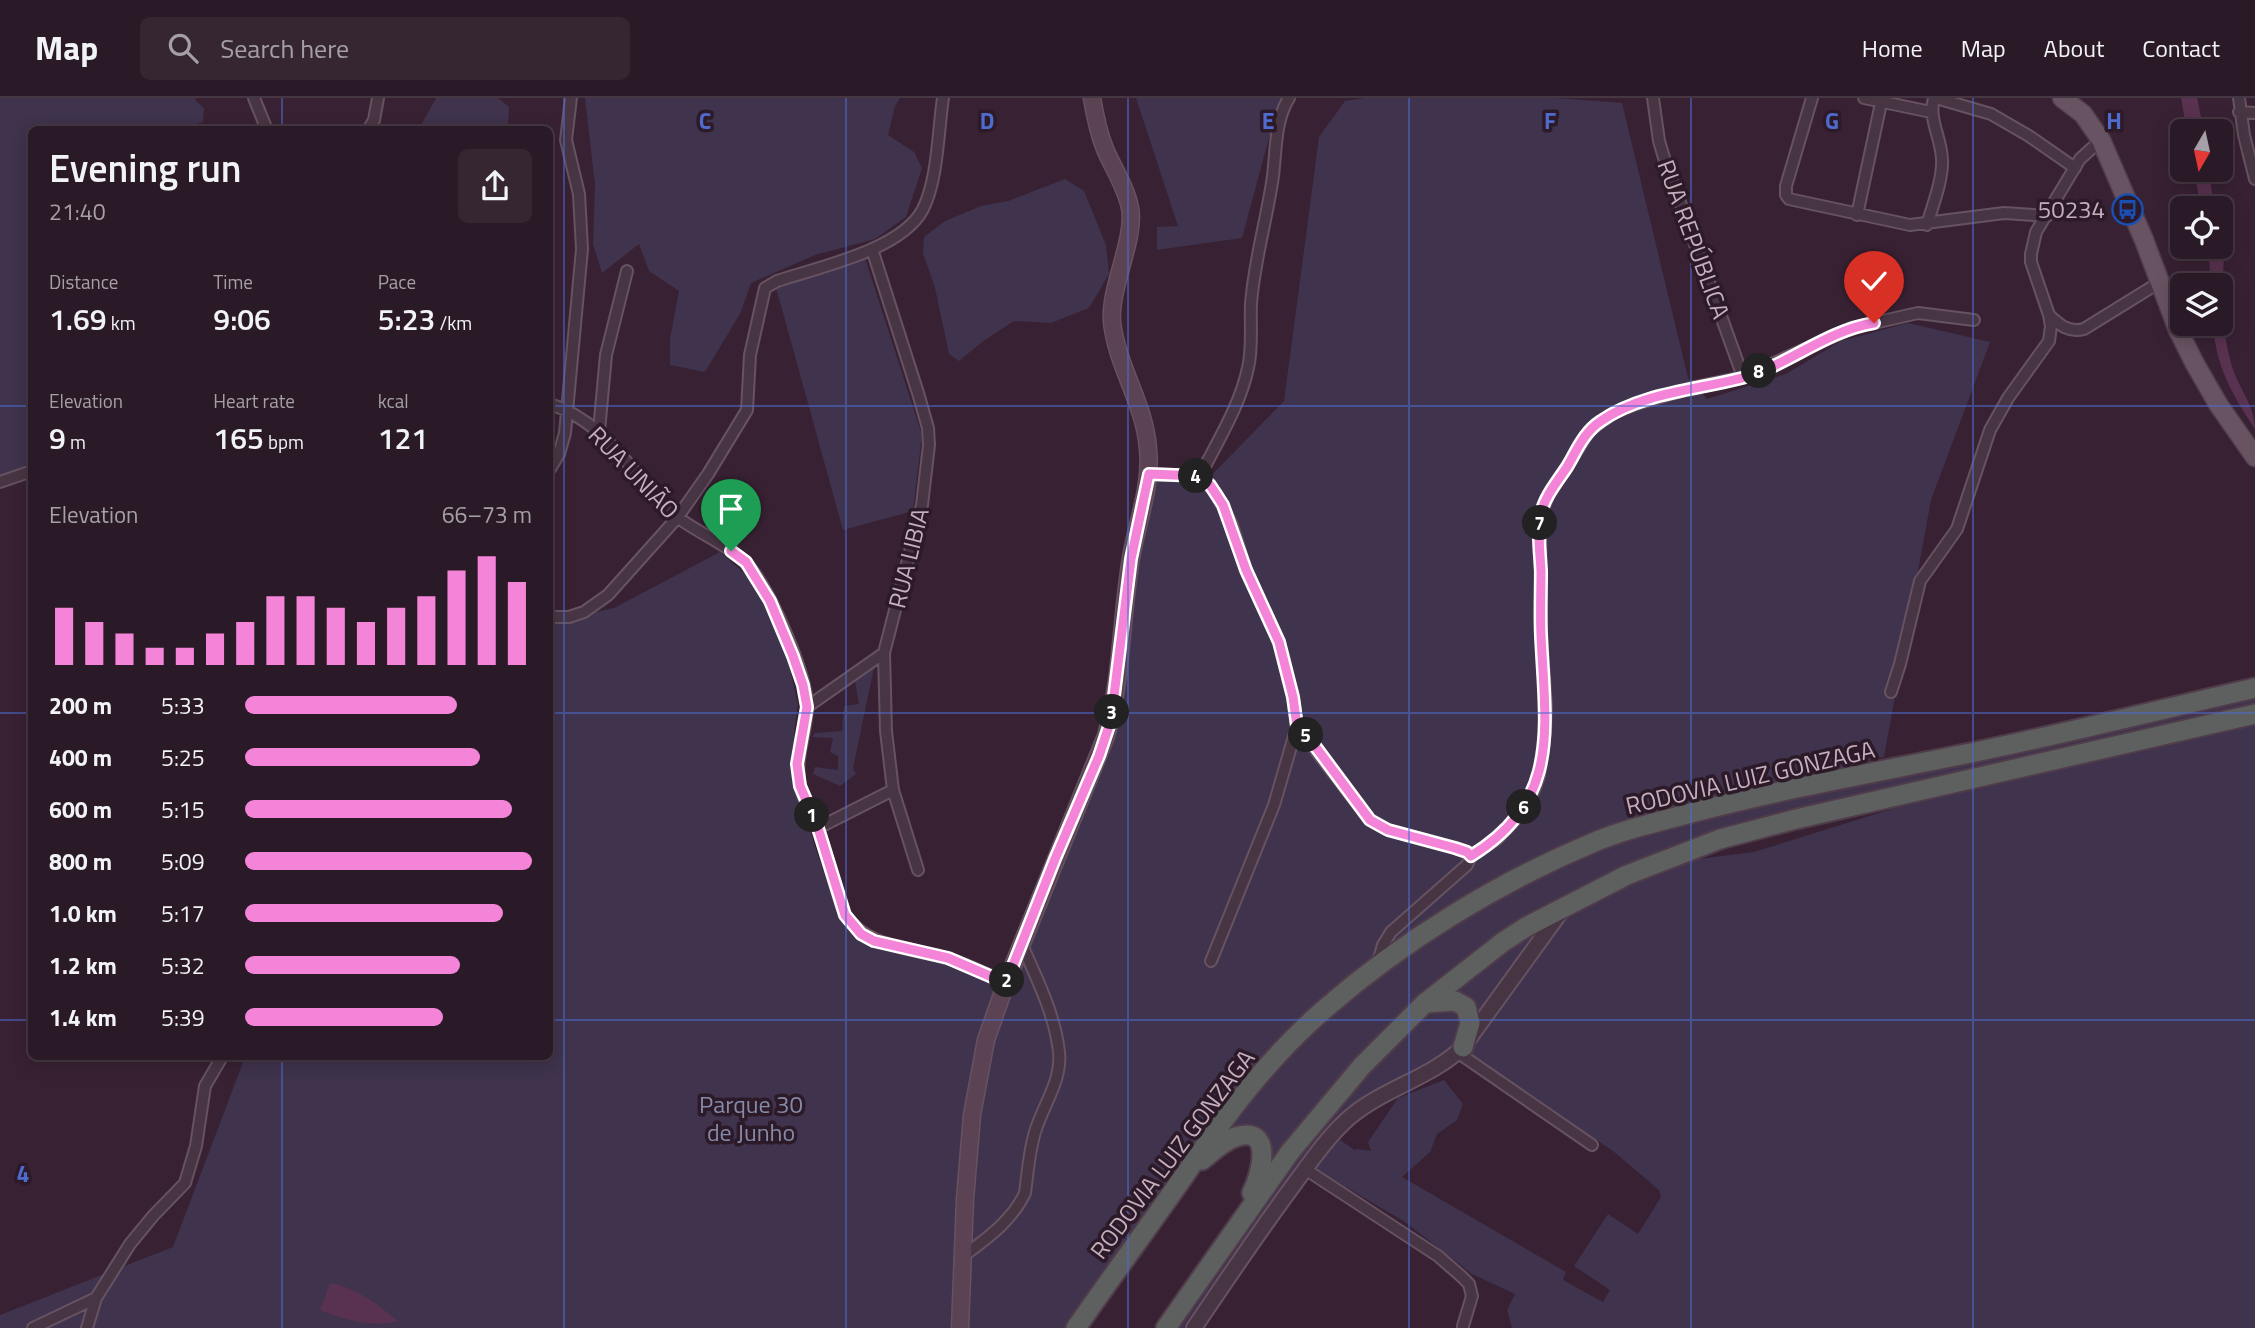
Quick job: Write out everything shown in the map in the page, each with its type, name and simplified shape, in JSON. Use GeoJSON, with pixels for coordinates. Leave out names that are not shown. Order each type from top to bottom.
{"type":"FeatureCollection","features":[{"type":"Feature","properties":{"kind":"highway","name":"RODOVIA LUIZ GONZAGA"},"geometry":{"type":"LineString","coordinates":[[1076,1328],[1243,1094],[1277,1056],[1325,1008],[1377,966],[1411,941],[1519,877],[1590,844],[1633,829],[1761,794],[1982,751],[2255,688]]}},
{"type":"Feature","properties":{"kind":"highway"},"geometry":{"type":"LineString","coordinates":[[1166,1328],[1310,1127],[1362,1066],[1425,1003],[1514,933],[1627,875],[1672,856],[1732,836],[2255,714]]}},
{"type":"Feature","properties":{"kind":"highway"},"geometry":{"type":"LineString","coordinates":[[1425,1003],[1455,1001],[1466,1007],[1471,1023],[1460,1050]]}},
{"type":"Feature","properties":{"kind":"highway"},"geometry":{"type":"LineString","coordinates":[[1186,1172],[1233,1138],[1253,1138],[1261,1145],[1263,1161],[1258,1180],[1227,1241]]}},
{"type":"Feature","properties":{"kind":"main road"},"geometry":{"type":"LineString","coordinates":[[960,1328],[972,1115],[985,1040],[1111,720],[1131,559],[1149,474],[1146,428],[1120,355],[1112,321],[1131,209],[1100,135],[1092,98]]}},
{"type":"Feature","properties":{"kind":"main road"},"geometry":{"type":"LineString","coordinates":[[2062,98],[2083,114],[2101,141],[2178,330],[2218,404],[2255,457]]}},
{"type":"Feature","properties":{"kind":"street"},"geometry":{"type":"LineString","coordinates":[[254,98],[265,126]]}},
{"type":"Feature","properties":{"kind":"street"},"geometry":{"type":"LineString","coordinates":[[370,126],[379,98]]}},
{"type":"Feature","properties":{"kind":"street"},"geometry":{"type":"LineString","coordinates":[[553,462],[562,445],[582,249],[579,194],[566,140],[571,98]]}},
{"type":"Feature","properties":{"kind":"street"},"geometry":{"type":"LineString","coordinates":[[553,618],[584,612],[608,595],[677,518],[708,474],[747,410],[750,355],[765,288],[777,281],[873,249],[912,224],[923,209],[931,184],[943,98]]}},
{"type":"Feature","properties":{"kind":"street"},"geometry":{"type":"LineString","coordinates":[[1200,476],[1236,405],[1248,370],[1251,353],[1251,303],[1257,261],[1271,190],[1280,114],[1289,98]]}},
{"type":"Feature","properties":{"kind":"street","name":"RUA REPÚBLICA"},"geometry":{"type":"LineString","coordinates":[[1653,98],[1659,141],[1665,161],[1743,377]]}},
{"type":"Feature","properties":{"kind":"street"},"geometry":{"type":"LineString","coordinates":[[1812,98],[1786,186],[1787,197],[1793,201],[1910,225],[1927,225],[2004,213],[2047,216]]}},
{"type":"Feature","properties":{"kind":"street"},"geometry":{"type":"LineString","coordinates":[[1864,98],[1931,112]]}},
{"type":"Feature","properties":{"kind":"street"},"geometry":{"type":"LineString","coordinates":[[1927,225],[1942,160],[1931,112],[1935,98],[1991,114],[2075,168]]}},
{"type":"Feature","properties":{"kind":"street"},"geometry":{"type":"LineString","coordinates":[[2239,98],[2239,112],[2255,179]]}},
{"type":"Feature","properties":{"kind":"street"},"geometry":{"type":"LineString","coordinates":[[1857,215],[1881,103]]}},
{"type":"Feature","properties":{"kind":"street"},"geometry":{"type":"LineString","coordinates":[[2239,112],[2255,113]]}},
{"type":"Feature","properties":{"kind":"street"},"geometry":{"type":"LineString","coordinates":[[1891,692],[1920,581],[1957,529],[1990,430],[2008,398],[2049,341],[2052,326],[2035,278],[2031,254],[2036,232],[2084,155],[2101,141]]}},
{"type":"Feature","properties":{"kind":"street","name":"RUA LIBIA"},"geometry":{"type":"LineString","coordinates":[[873,249],[928,428],[929,445],[922,505],[884,653],[886,731],[893,790],[918,870]]}},
{"type":"Feature","properties":{"kind":"street"},"geometry":{"type":"LineString","coordinates":[[599,431],[606,355],[627,271]]}},
{"type":"Feature","properties":{"kind":"street"},"geometry":{"type":"LineString","coordinates":[[2049,315],[2064,328],[2077,331],[2084,329],[2160,282]]}},
{"type":"Feature","properties":{"kind":"street"},"geometry":{"type":"LineString","coordinates":[[1377,966],[1382,945],[1391,932],[1467,865],[1471,856],[1497,839],[1515,820],[1534,790],[1542,762],[1546,708],[1540,517],[1548,496],[1583,438],[1599,422],[1636,404],[1743,377],[1779,363],[1830,335],[1852,328],[1918,313],[1974,320]]}},
{"type":"Feature","properties":{"kind":"street","name":"RUA UNIÃO"},"geometry":{"type":"LineString","coordinates":[[553,405],[565,409],[599,431],[677,518],[731,551],[746,562],[755,574],[770,601],[803,685],[807,707],[797,764],[804,798],[818,828],[845,915],[861,934],[874,941],[948,958],[1006,983]]}},
{"type":"Feature","properties":{"kind":"street"},"geometry":{"type":"LineString","coordinates":[[0,482],[28,472]]}},
{"type":"Feature","properties":{"kind":"street"},"geometry":{"type":"LineString","coordinates":[[1149,474],[1200,476],[1210,485],[1223,505],[1246,570],[1279,642],[1293,697],[1297,726],[1274,805],[1211,961]]}},
{"type":"Feature","properties":{"kind":"street"},"geometry":{"type":"LineString","coordinates":[[807,707],[884,653]]}},
{"type":"Feature","properties":{"kind":"street"},"geometry":{"type":"LineString","coordinates":[[1297,726],[1370,820],[1388,830],[1455,848],[1471,856]]}},
{"type":"Feature","properties":{"kind":"street"},"geometry":{"type":"LineString","coordinates":[[818,828],[893,790]]}},
{"type":"Feature","properties":{"kind":"street"},"geometry":{"type":"LineString","coordinates":[[1194,1328],[1305,1169],[1353,1114],[1460,1050],[1563,908]]}},
{"type":"Feature","properties":{"kind":"street"},"geometry":{"type":"LineString","coordinates":[[962,1257],[989,1237],[1022,1200],[1032,1141],[1052,1091],[1059,1065],[1060,1053],[1054,1028],[1042,991],[1022,945]]}},
{"type":"Feature","properties":{"kind":"street"},"geometry":{"type":"LineString","coordinates":[[1460,1050],[1592,1145]]}},
{"type":"Feature","properties":{"kind":"street"},"geometry":{"type":"LineString","coordinates":[[88,1328],[96,1298],[130,1244],[185,1183],[196,1146],[205,1086],[220,1060]]}},
{"type":"Feature","properties":{"kind":"street"},"geometry":{"type":"LineString","coordinates":[[1305,1169],[1438,1256],[1461,1276],[1469,1284],[1472,1296],[1463,1326]]}},
{"type":"Feature","properties":{"kind":"street"},"geometry":{"type":"LineString","coordinates":[[33,1328],[96,1298]]}},
{"type":"Feature","properties":{"kind":"green space"},"geometry":{"type":"Polygon","coordinates":[[[0,98],[197,98],[195,100],[204,108],[203,122],[190,126],[28,126],[28,467],[0,475],[0,98]]]}},
{"type":"Feature","properties":{"kind":"green space"},"geometry":{"type":"Polygon","coordinates":[[[436,98],[498,98],[509,107],[508,126],[421,126],[436,98]]]}},
{"type":"Feature","properties":{"kind":"green space"},"geometry":{"type":"Polygon","coordinates":[[[585,98],[900,98],[895,106],[888,135],[914,152],[922,168],[906,217],[875,239],[815,255],[751,283],[741,312],[705,372],[670,365],[670,339],[679,291],[649,271],[639,244],[602,273],[593,244],[595,185],[585,98]]]}},
{"type":"Feature","properties":{"kind":"green space"},"geometry":{"type":"Polygon","coordinates":[[[1136,98],[1282,98],[1242,238],[1157,250],[1157,227],[1178,226],[1136,98]]]}},
{"type":"Feature","properties":{"kind":"green space","name":"Parque 30 de Junho"},"geometry":{"type":"Polygon","coordinates":[[[1365,98],[1557,98],[1622,103],[1688,378],[1707,399],[1786,374],[1841,341],[1908,323],[1990,342],[1931,500],[1884,757],[1673,806],[1571,842],[1481,885],[1343,982],[1160,1193],[1068,1328],[0,1328],[0,1315],[173,1247],[244,1060],[553,1060],[553,621],[614,608],[720,552],[753,581],[787,656],[798,704],[794,732],[812,837],[837,914],[860,939],[877,948],[948,964],[992,981],[1008,997],[1089,794],[1154,480],[1203,484],[1284,401],[1319,137],[1345,101],[1365,98]]]}},
{"type":"Feature","properties":{"kind":"green space"},"geometry":{"type":"Polygon","coordinates":[[[1065,179],[1084,191],[1106,245],[1109,274],[1089,308],[1051,323],[1014,321],[959,361],[949,354],[935,288],[923,253],[924,237],[945,221],[981,206],[1008,201],[1065,179]]]}},
{"type":"Feature","properties":{"kind":"green space"},"geometry":{"type":"Polygon","coordinates":[[[865,258],[922,435],[913,511],[843,530],[775,284],[865,258]]]}},
{"type":"Feature","properties":{"kind":"green space"},"geometry":{"type":"Polygon","coordinates":[[[874,668],[853,768],[856,774],[840,786],[813,774],[815,767],[838,770],[838,756],[830,752],[833,738],[812,737],[815,733],[842,731],[844,706],[859,704],[855,682],[874,668]]]}},
{"type":"Feature","properties":{"kind":"green space"},"geometry":{"type":"Polygon","coordinates":[[[2255,687],[2255,719],[1919,790],[1675,862],[1754,852],[2004,774],[2255,721],[2255,1328],[1512,1328],[1507,1310],[1515,1294],[1472,1274],[1405,1222],[1312,1167],[1334,1136],[1355,1150],[1371,1151],[1368,1142],[1398,1098],[1444,1080],[1463,1104],[1457,1120],[1437,1134],[1430,1152],[1402,1177],[1566,1272],[1563,1280],[1603,1302],[1610,1290],[1574,1266],[1608,1214],[1638,1234],[1661,1197],[1659,1190],[1613,1151],[1469,1054],[1519,971],[1563,910],[1423,1002],[1251,1200],[1263,1141],[1205,1149],[1291,1044],[1382,957],[1484,899],[1631,833],[2255,687]]]}},
{"type":"Feature","properties":{"kind":"green space"},"geometry":{"type":"Polygon","coordinates":[[[1556,915],[1472,1027],[1447,998],[1518,933],[1556,915]]]}},
{"type":"Feature","properties":{"kind":"green space"},"geometry":{"type":"Polygon","coordinates":[[[1460,1004],[1460,1046],[1358,1104],[1190,1328],[1171,1328],[1264,1192],[1427,1006],[1460,1004]]]}},
{"type":"Feature","properties":{"kind":"shaded area"},"geometry":{"type":"Polygon","coordinates":[[[2181,98],[2197,98],[2201,119],[2185,119],[2181,98]]]}},
{"type":"Feature","properties":{"kind":"shaded area"},"geometry":{"type":"Polygon","coordinates":[[[2196,182],[2211,182],[2212,196],[2199,196],[2196,182]]]}},
{"type":"Feature","properties":{"kind":"shaded area"},"geometry":{"type":"Polygon","coordinates":[[[2209,259],[2224,259],[2223,273],[2210,273],[2209,259]]]}},
{"type":"Feature","properties":{"kind":"shaded area"},"geometry":{"type":"Polygon","coordinates":[[[2215,336],[2225,336],[2234,371],[2252,412],[2255,429],[2226,380],[2215,336]]]}},
{"type":"Feature","properties":{"kind":"shaded area"},"geometry":{"type":"Polygon","coordinates":[[[330,1283],[375,1303],[398,1321],[379,1324],[359,1322],[320,1310],[330,1283]]]}},
{"type":"Feature","properties":{"kind":"place","name":"50234"},"geometry":{"type":"Point","coordinates":[2128,209]}},
{"type":"Feature","properties":{"kind":"route"},"geometry":{"type":"LineString","coordinates":[[731,551],[746,562],[770,601],[803,685],[807,707],[797,764],[800,786],[818,828],[836,892],[851,925],[874,941],[948,958],[1006,983],[1099,756],[1111,720],[1131,559],[1149,474],[1200,476],[1216,493],[1232,525],[1246,570],[1279,642],[1287,668],[1297,726],[1312,742],[1364,814],[1388,830],[1455,848],[1471,856],[1490,845],[1515,820],[1534,790],[1539,776],[1546,708],[1541,634],[1540,517],[1548,496],[1583,438],[1590,429],[1615,412],[1695,387],[1756,373],[1830,335],[1874,323]]}}]}
